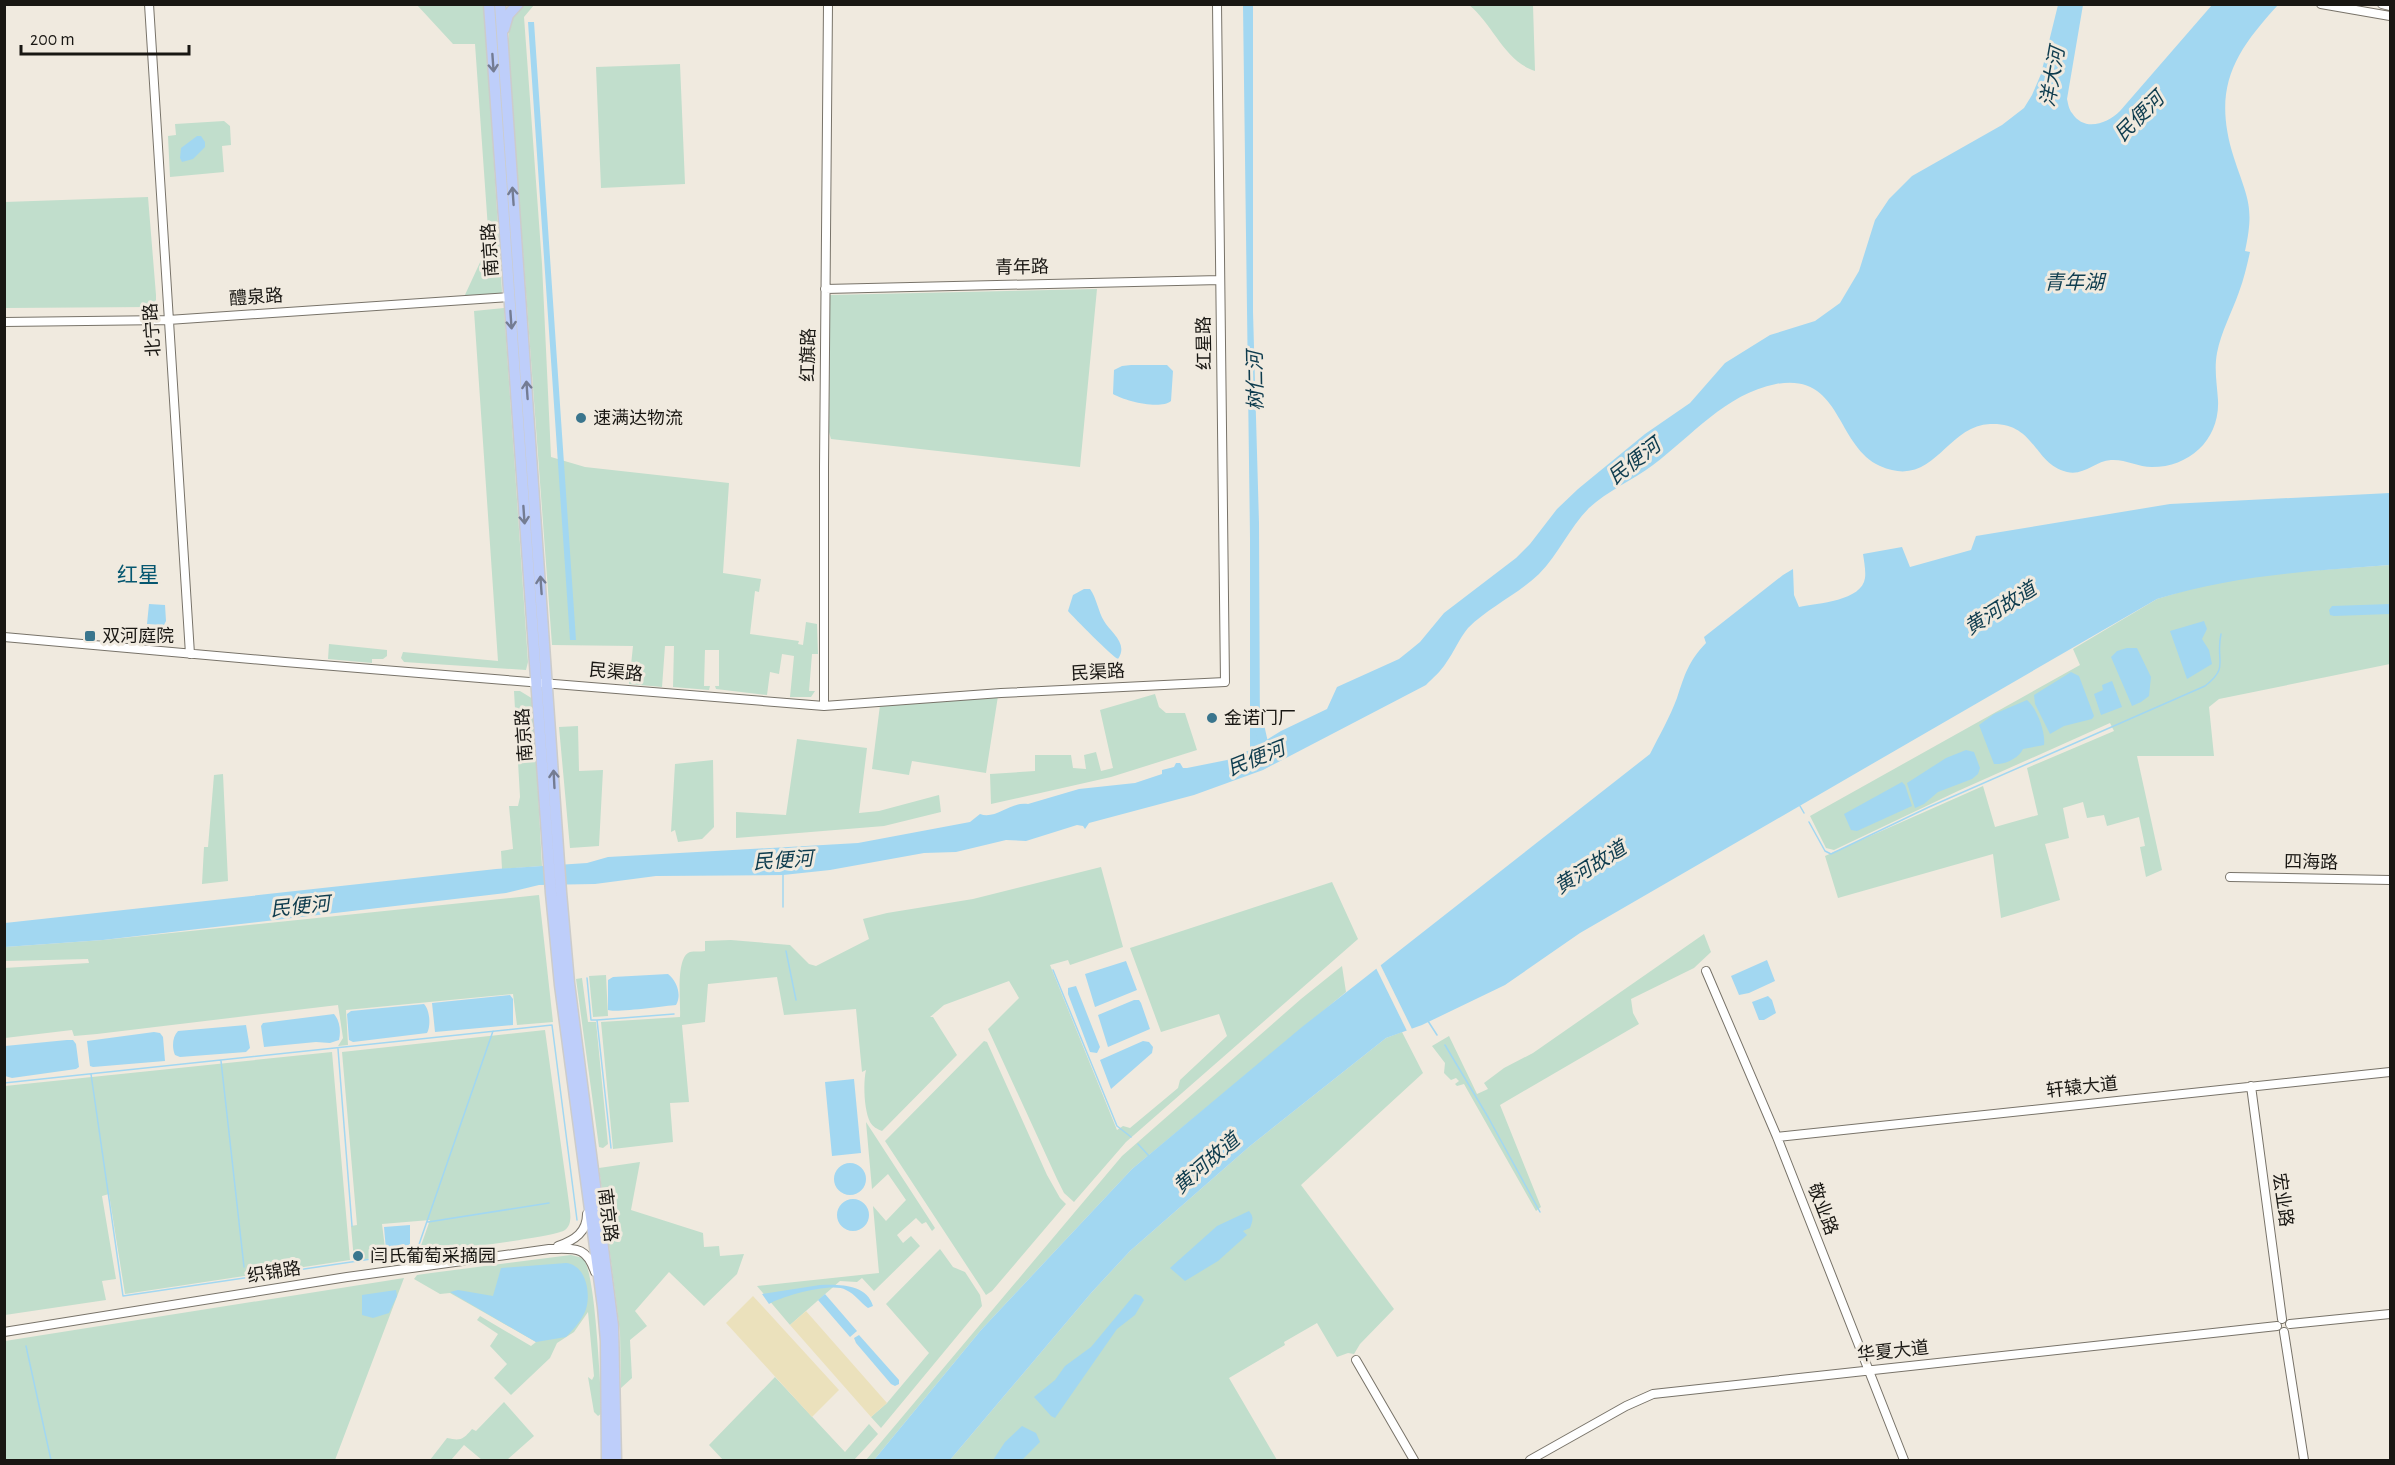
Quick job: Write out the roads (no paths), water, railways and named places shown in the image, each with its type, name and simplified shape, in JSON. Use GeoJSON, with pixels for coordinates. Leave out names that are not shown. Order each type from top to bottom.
{"type":"FeatureCollection","features":[{"type":"Feature","properties":{"kind":"main road","name":"南京路"},"geometry":{"type":"LineString","coordinates":[[489,4],[510,297],[542,683]]}},
{"type":"Feature","properties":{"kind":"main road","name":"南京路"},"geometry":{"type":"LineString","coordinates":[[500,4],[560,985],[601,1287],[606,1341],[607,1461]]}},
{"type":"Feature","properties":{"kind":"main road"},"geometry":{"type":"LineString","coordinates":[[503,50],[505,23],[508,15],[518,4]]}},
{"type":"Feature","properties":{"kind":"main road","name":"南京路"},"geometry":{"type":"LineString","coordinates":[[556,893],[613,1326],[616,1461]]}},
{"type":"Feature","properties":{"kind":"street","name":"北宁路"},"geometry":{"type":"LineString","coordinates":[[149,4],[190,654]]}},
{"type":"Feature","properties":{"kind":"street","name":"红旗路"},"geometry":{"type":"LineString","coordinates":[[824,706],[828,4]]}},
{"type":"Feature","properties":{"kind":"street","name":"红星路"},"geometry":{"type":"LineString","coordinates":[[1217,4],[1225,682]]}},
{"type":"Feature","properties":{"kind":"street"},"geometry":{"type":"LineString","coordinates":[[2321,4],[2391,16]]}},
{"type":"Feature","properties":{"kind":"street"},"geometry":{"type":"LineString","coordinates":[[2382,4],[2391,6]]}},
{"type":"Feature","properties":{"kind":"street","name":"青年路"},"geometry":{"type":"LineString","coordinates":[[825,289],[1220,280]]}},
{"type":"Feature","properties":{"kind":"street","name":"醴泉路"},"geometry":{"type":"LineString","coordinates":[[4,322],[168,320],[510,297]]}},
{"type":"Feature","properties":{"kind":"street","name":"民渠路"},"geometry":{"type":"LineString","coordinates":[[4,637],[824,706],[1001,693],[1225,682]]}},
{"type":"Feature","properties":{"kind":"street","name":"四海路"},"geometry":{"type":"LineString","coordinates":[[2230,877],[2391,880]]}},
{"type":"Feature","properties":{"kind":"street","name":"敬业路"},"geometry":{"type":"LineString","coordinates":[[1706,971],[1777,1137],[1904,1461]]}},
{"type":"Feature","properties":{"kind":"street","name":"轩辕大道"},"geometry":{"type":"LineString","coordinates":[[1777,1137],[2391,1071]]}},
{"type":"Feature","properties":{"kind":"street","name":"宏业路"},"geometry":{"type":"LineString","coordinates":[[2251,1086],[2304,1461]]}},
{"type":"Feature","properties":{"kind":"street"},"geometry":{"type":"LineString","coordinates":[[549,1249],[569,1242],[583,1231],[587,1224],[586,1174]]}},
{"type":"Feature","properties":{"kind":"street"},"geometry":{"type":"LineString","coordinates":[[549,1249],[578,1250],[590,1257],[601,1287]]}},
{"type":"Feature","properties":{"kind":"street","name":"织锦路"},"geometry":{"type":"LineString","coordinates":[[4,1332],[354,1276],[549,1249]]}},
{"type":"Feature","properties":{"kind":"street","name":"华夏大道"},"geometry":{"type":"LineString","coordinates":[[1530,1461],[1626,1406],[1653,1394],[2391,1314]]}},
{"type":"Feature","properties":{"kind":"street"},"geometry":{"type":"LineString","coordinates":[[1356,1360],[1414,1461]]}},
{"type":"Feature","properties":{"kind":"water","name":"青年湖"},"geometry":{"type":"Polygon","coordinates":[[[1243,5],[1253,5],[1253,312],[1259,523],[1260,744],[1327,709],[1337,687],[1399,659],[1420,642],[1444,613],[1516,558],[1557,509],[1578,489],[1645,434],[1690,403],[1725,363],[1770,335],[1815,321],[1840,303],[1859,271],[1875,220],[1889,199],[1912,176],[2002,125],[2024,108],[2041,74],[2058,5],[2083,5],[2067,99],[2070,110],[2077,119],[2083,123],[2096,124],[2115,116],[2120,111],[2212,5],[2278,5],[2249,40],[2231,74],[2226,92],[2225,112],[2228,134],[2248,203],[2249,223],[2245,251],[2250,252],[2241,287],[2217,353],[2218,400],[2214,427],[2200,448],[2179,462],[2152,467],[2111,460],[2073,473],[2056,468],[2026,436],[2017,430],[2005,425],[1990,424],[1975,427],[1961,435],[1927,464],[1914,470],[1898,471],[1880,466],[1865,456],[1826,399],[1814,389],[1798,383],[1776,384],[1758,389],[1725,406],[1653,465],[1589,508],[1539,574],[1468,628],[1444,666],[1426,685],[1263,770],[1194,795],[1089,823],[1085,829],[1077,825],[1026,841],[1006,840],[956,852],[924,853],[830,870],[783,875],[656,876],[595,884],[539,885],[506,893],[103,940],[5,947],[5,923],[496,869],[587,863],[608,857],[858,843],[970,822],[980,814],[992,815],[1016,805],[1028,804],[1079,789],[1135,783],[1162,774],[1162,770],[1174,767],[1176,763],[1187,768],[1227,760],[1250,750],[1250,538],[1243,5]]]}},
{"type":"Feature","properties":{"kind":"water"},"geometry":{"type":"Polygon","coordinates":[[[528,22],[534,22],[576,640],[570,640],[528,22]]]}},
{"type":"Feature","properties":{"kind":"water"},"geometry":{"type":"Polygon","coordinates":[[[197,136],[201,136],[205,147],[193,159],[182,162],[181,148],[197,136]]]}},
{"type":"Feature","properties":{"kind":"water"},"geometry":{"type":"Polygon","coordinates":[[[1131,365],[1167,365],[1173,371],[1171,401],[1166,404],[1151,405],[1134,402],[1113,394],[1114,370],[1131,365]]]}},
{"type":"Feature","properties":{"kind":"water","name":"黄河故道"},"geometry":{"type":"Polygon","coordinates":[[[2390,493],[2390,565],[2244,579],[2157,599],[1580,933],[1505,985],[1422,1025],[1386,1038],[1250,1146],[1130,1251],[1092,1292],[950,1460],[874,1460],[981,1330],[1132,1169],[1302,1027],[1650,754],[1671,712],[1688,669],[1706,643],[1704,637],[1783,575],[1793,569],[1794,595],[1799,607],[1838,600],[1856,592],[1862,586],[1865,578],[1863,554],[1902,547],[1910,567],[1971,550],[1976,536],[2170,504],[2390,493]]]}},
{"type":"Feature","properties":{"kind":"water"},"geometry":{"type":"Polygon","coordinates":[[[1084,589],[1090,589],[1104,621],[1120,643],[1121,653],[1118,659],[1068,611],[1073,595],[1084,589]]]}},
{"type":"Feature","properties":{"kind":"water"},"geometry":{"type":"Polygon","coordinates":[[[149,604],[165,605],[164,625],[147,624],[149,604]]]}},
{"type":"Feature","properties":{"kind":"water"},"geometry":{"type":"Polygon","coordinates":[[[2390,604],[2390,614],[2334,616],[2330,615],[2329,610],[2332,606],[2390,604]]]}},
{"type":"Feature","properties":{"kind":"water"},"geometry":{"type":"Polygon","coordinates":[[[2204,621],[2207,629],[2202,639],[2209,650],[2212,664],[2187,679],[2170,631],[2204,621]]]}},
{"type":"Feature","properties":{"kind":"water"},"geometry":{"type":"Polygon","coordinates":[[[2137,648],[2151,677],[2149,696],[2132,706],[2111,657],[2117,651],[2137,648]]]}},
{"type":"Feature","properties":{"kind":"water"},"geometry":{"type":"Polygon","coordinates":[[[2071,672],[2079,676],[2094,716],[2092,719],[2064,726],[2050,734],[2035,704],[2034,695],[2071,672]]]}},
{"type":"Feature","properties":{"kind":"water"},"geometry":{"type":"Polygon","coordinates":[[[2112,681],[2122,707],[2101,715],[2094,694],[2103,690],[2102,685],[2112,681]]]}},
{"type":"Feature","properties":{"kind":"water"},"geometry":{"type":"Polygon","coordinates":[[[2027,700],[2040,721],[2044,734],[2044,745],[2023,749],[2011,760],[1994,764],[1979,725],[1994,714],[2027,700]]]}},
{"type":"Feature","properties":{"kind":"water"},"geometry":{"type":"Polygon","coordinates":[[[1966,750],[1974,752],[1980,768],[1978,774],[1972,779],[1938,792],[1924,804],[1915,808],[1907,783],[1946,758],[1966,750]]]}},
{"type":"Feature","properties":{"kind":"water"},"geometry":{"type":"Polygon","coordinates":[[[1902,782],[1912,806],[1857,831],[1851,830],[1844,814],[1902,782]]]}},
{"type":"Feature","properties":{"kind":"water"},"geometry":{"type":"Polygon","coordinates":[[[1767,960],[1775,981],[1739,995],[1731,976],[1767,960]]]}},
{"type":"Feature","properties":{"kind":"water"},"geometry":{"type":"Polygon","coordinates":[[[1126,961],[1137,990],[1095,1007],[1085,974],[1126,961]]]}},
{"type":"Feature","properties":{"kind":"water"},"geometry":{"type":"Polygon","coordinates":[[[668,974],[678,988],[679,997],[676,1005],[608,1010],[608,980],[613,977],[668,974]]]}},
{"type":"Feature","properties":{"kind":"water"},"geometry":{"type":"Polygon","coordinates":[[[1076,986],[1100,1047],[1097,1053],[1090,1052],[1068,994],[1068,988],[1076,986]]]}},
{"type":"Feature","properties":{"kind":"water"},"geometry":{"type":"Polygon","coordinates":[[[510,995],[513,999],[513,1025],[435,1032],[432,1003],[510,995]]]}},
{"type":"Feature","properties":{"kind":"water"},"geometry":{"type":"Polygon","coordinates":[[[1768,996],[1772,1000],[1776,1013],[1764,1020],[1759,1020],[1752,1002],[1768,996]]]}},
{"type":"Feature","properties":{"kind":"water"},"geometry":{"type":"Polygon","coordinates":[[[1139,1000],[1141,1003],[1150,1029],[1108,1047],[1098,1015],[1139,1000]]]}},
{"type":"Feature","properties":{"kind":"water"},"geometry":{"type":"Polygon","coordinates":[[[424,1004],[429,1018],[427,1033],[353,1042],[349,1040],[347,1014],[351,1011],[424,1004]]]}},
{"type":"Feature","properties":{"kind":"water"},"geometry":{"type":"Polygon","coordinates":[[[334,1014],[340,1026],[339,1040],[330,1043],[316,1042],[264,1047],[261,1026],[263,1023],[334,1014]]]}},
{"type":"Feature","properties":{"kind":"water"},"geometry":{"type":"Polygon","coordinates":[[[246,1025],[250,1048],[246,1052],[180,1057],[175,1055],[173,1043],[178,1031],[246,1025]]]}},
{"type":"Feature","properties":{"kind":"water"},"geometry":{"type":"Polygon","coordinates":[[[160,1033],[163,1037],[165,1061],[90,1066],[87,1041],[160,1033]]]}},
{"type":"Feature","properties":{"kind":"water"},"geometry":{"type":"Polygon","coordinates":[[[73,1040],[76,1044],[79,1067],[76,1069],[12,1078],[5,1076],[5,1046],[73,1040]]]}},
{"type":"Feature","properties":{"kind":"water"},"geometry":{"type":"Polygon","coordinates":[[[1143,1041],[1149,1042],[1153,1047],[1152,1053],[1111,1089],[1100,1060],[1143,1041]]]}},
{"type":"Feature","properties":{"kind":"water"},"geometry":{"type":"Polygon","coordinates":[[[854,1079],[861,1153],[832,1156],[825,1082],[854,1079]]]}},
{"type":"Feature","properties":{"kind":"water"},"geometry":{"type":"Polygon","coordinates":[[[850,1163],[861,1168],[866,1179],[861,1190],[850,1195],[839,1190],[834,1179],[839,1168],[850,1163]]]}},
{"type":"Feature","properties":{"kind":"water"},"geometry":{"type":"Polygon","coordinates":[[[853,1199],[865,1203],[869,1215],[865,1227],[853,1231],[841,1227],[837,1215],[841,1203],[853,1199]]]}},
{"type":"Feature","properties":{"kind":"water"},"geometry":{"type":"Polygon","coordinates":[[[1249,1211],[1252,1223],[1250,1228],[1243,1231],[1247,1235],[1218,1261],[1185,1281],[1170,1268],[1217,1226],[1249,1211]]]}},
{"type":"Feature","properties":{"kind":"water"},"geometry":{"type":"Polygon","coordinates":[[[410,1225],[410,1254],[389,1257],[386,1250],[384,1227],[410,1225]]]}},
{"type":"Feature","properties":{"kind":"water"},"geometry":{"type":"Polygon","coordinates":[[[566,1263],[573,1265],[582,1274],[588,1295],[583,1317],[566,1337],[536,1342],[450,1292],[458,1290],[493,1296],[501,1268],[566,1263]]]}},
{"type":"Feature","properties":{"kind":"water"},"geometry":{"type":"Polygon","coordinates":[[[820,1285],[843,1285],[858,1289],[865,1293],[873,1306],[868,1308],[852,1294],[839,1288],[808,1291],[769,1304],[762,1294],[820,1285]]]}},
{"type":"Feature","properties":{"kind":"water"},"geometry":{"type":"Polygon","coordinates":[[[396,1290],[397,1296],[389,1313],[373,1318],[362,1315],[362,1295],[396,1290]]]}},
{"type":"Feature","properties":{"kind":"water"},"geometry":{"type":"Polygon","coordinates":[[[825,1294],[857,1331],[850,1337],[818,1300],[825,1294]]]}},
{"type":"Feature","properties":{"kind":"water"},"geometry":{"type":"Polygon","coordinates":[[[1135,1294],[1144,1300],[1135,1315],[1117,1329],[1055,1418],[1051,1416],[1034,1397],[1055,1380],[1065,1366],[1091,1347],[1135,1294]]]}},
{"type":"Feature","properties":{"kind":"water"},"geometry":{"type":"Polygon","coordinates":[[[859,1335],[899,1380],[899,1384],[895,1386],[891,1384],[856,1343],[854,1338],[859,1335]]]}},
{"type":"Feature","properties":{"kind":"water"},"geometry":{"type":"Polygon","coordinates":[[[1022,1426],[1036,1433],[1040,1442],[1022,1460],[993,1460],[1005,1442],[1022,1426]]]}},
{"type":"Feature","properties":{"kind":"waterway"},"geometry":{"type":"LineString","coordinates":[[1809,822],[1825,851],[1831,854],[1929,807],[2205,686],[2217,674],[2219,668],[2221,634]]}},
{"type":"Feature","properties":{"kind":"waterway","name":"树仁河"},"geometry":{"type":"LineString","coordinates":[[1259,713],[1259,725],[1266,756]]}},
{"type":"Feature","properties":{"kind":"waterway"},"geometry":{"type":"LineString","coordinates":[[1800,806],[1804,813]]}},
{"type":"Feature","properties":{"kind":"waterway","name":"民便河"},"geometry":{"type":"LineString","coordinates":[[783,874],[783,907]]}},
{"type":"Feature","properties":{"kind":"waterway"},"geometry":{"type":"LineString","coordinates":[[786,951],[796,1000]]}},
{"type":"Feature","properties":{"kind":"waterway"},"geometry":{"type":"LineString","coordinates":[[1053,970],[1117,1126],[1131,1137]]}},
{"type":"Feature","properties":{"kind":"waterway"},"geometry":{"type":"LineString","coordinates":[[587,978],[591,1020],[597,1020],[611,1148]]}},
{"type":"Feature","properties":{"kind":"waterway"},"geometry":{"type":"LineString","coordinates":[[597,1020],[674,1014]]}},
{"type":"Feature","properties":{"kind":"waterway"},"geometry":{"type":"LineString","coordinates":[[1428,1021],[1437,1035]]}},
{"type":"Feature","properties":{"kind":"waterway"},"geometry":{"type":"LineString","coordinates":[[4,1083],[552,1025],[577,1220]]}},
{"type":"Feature","properties":{"kind":"waterway"},"geometry":{"type":"LineString","coordinates":[[403,1255],[416,1253],[493,1031]]}},
{"type":"Feature","properties":{"kind":"waterway"},"geometry":{"type":"LineString","coordinates":[[1445,1045],[1540,1212]]}},
{"type":"Feature","properties":{"kind":"waterway"},"geometry":{"type":"LineString","coordinates":[[338,1049],[352,1226]]}},
{"type":"Feature","properties":{"kind":"waterway"},"geometry":{"type":"LineString","coordinates":[[221,1061],[244,1267]]}},
{"type":"Feature","properties":{"kind":"waterway"},"geometry":{"type":"LineString","coordinates":[[91,1074],[123,1296],[398,1255]]}},
{"type":"Feature","properties":{"kind":"waterway"},"geometry":{"type":"LineString","coordinates":[[1138,1144],[1149,1156]]}},
{"type":"Feature","properties":{"kind":"waterway"},"geometry":{"type":"LineString","coordinates":[[428,1222],[549,1203]]}},
{"type":"Feature","properties":{"kind":"waterway"},"geometry":{"type":"LineString","coordinates":[[26,1346],[51,1460]]}},
{"type":"Feature","properties":{"kind":"place","name":"速满达物流"},"geometry":{"type":"Point","coordinates":[581,418]}},
{"type":"Feature","properties":{"kind":"place","name":"双河庭院"},"geometry":{"type":"Point","coordinates":[90,636]}},
{"type":"Feature","properties":{"kind":"place","name":"金诺门厂"},"geometry":{"type":"Point","coordinates":[1212,718]}},
{"type":"Feature","properties":{"kind":"place","name":"闫氏葡萄采摘园"},"geometry":{"type":"Point","coordinates":[358,1256]}},
{"type":"Feature","properties":{"kind":"district","name":"红星"},"geometry":{"type":"Point","coordinates":[138,575]}},
{"type":"Feature","properties":{"kind":"water label","name":"洋大河"},"geometry":{"type":"Point","coordinates":[2052,77]}}]}
